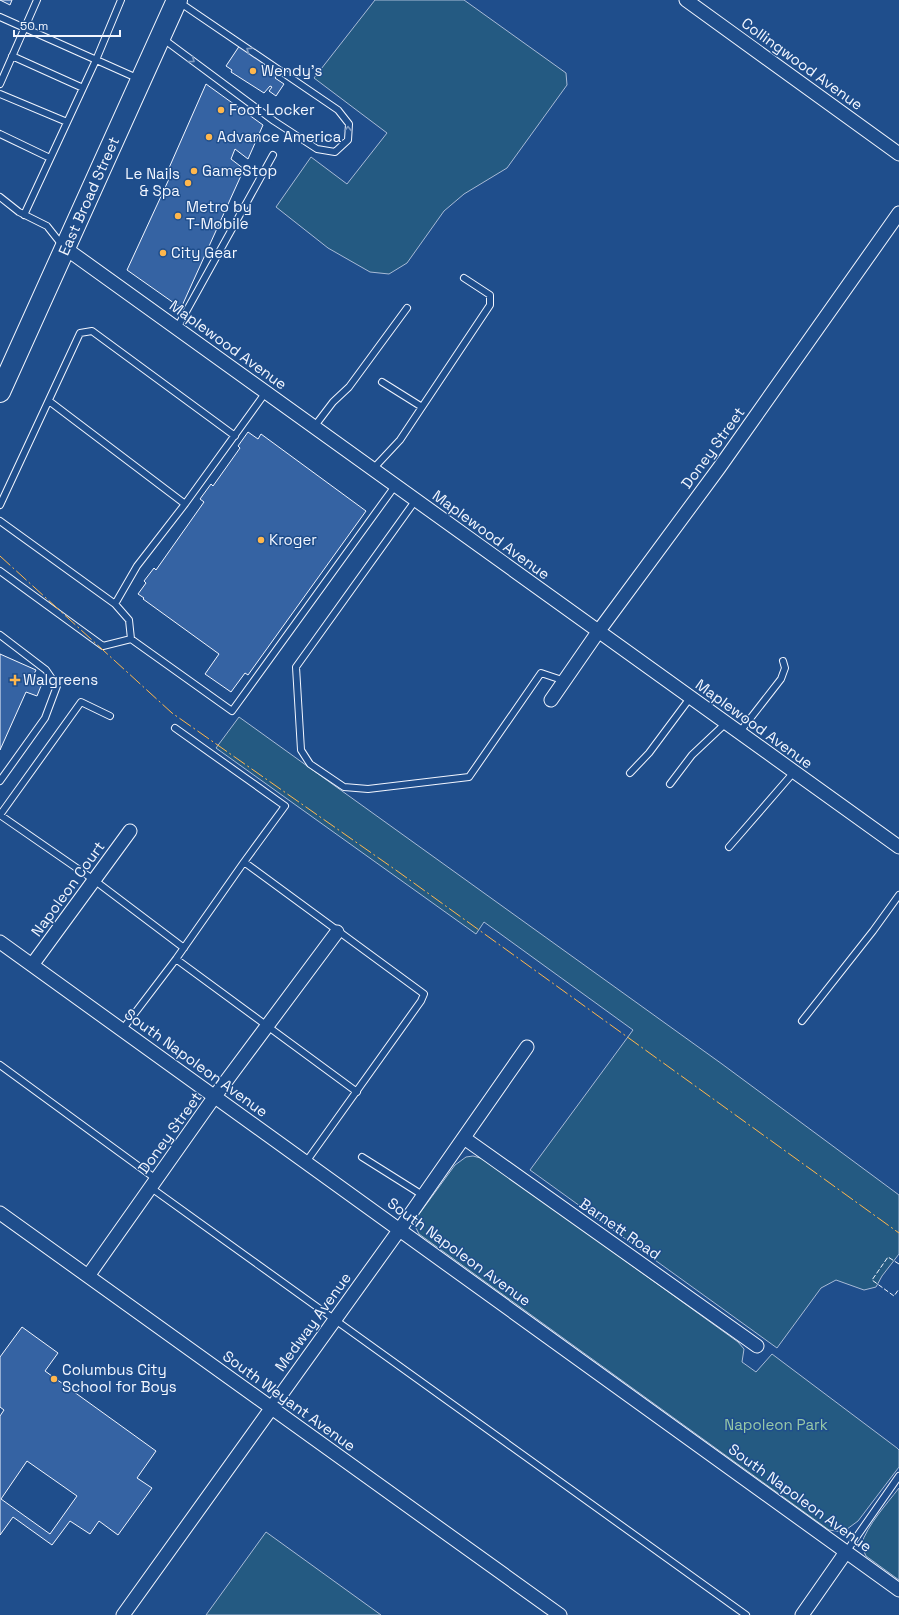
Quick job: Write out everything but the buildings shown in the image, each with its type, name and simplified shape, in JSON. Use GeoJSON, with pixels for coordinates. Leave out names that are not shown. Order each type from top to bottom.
{"type":"FeatureCollection","features":[{"type":"Feature","properties":{"kind":"main road","name":"East Broad Street"},"geometry":{"type":"LineString","coordinates":[[0,392],[177,1]]}},
{"type":"Feature","properties":{"kind":"street","name":"Collingwood Avenue"},"geometry":{"type":"LineString","coordinates":[[686,0],[899,154]]}},
{"type":"Feature","properties":{"kind":"street","name":"Doney Street"},"geometry":{"type":"LineString","coordinates":[[551,700],[598,632],[719,468],[899,214]]}},
{"type":"Feature","properties":{"kind":"street","name":"Maplewood Avenue"},"geometry":{"type":"LineString","coordinates":[[65,248],[372,470],[899,847]]}},
{"type":"Feature","properties":{"kind":"street","name":"Napoleon Court"},"geometry":{"type":"LineString","coordinates":[[32,965],[130,831]]}},
{"type":"Feature","properties":{"kind":"street","name":"Doney Street"},"geometry":{"type":"LineString","coordinates":[[88,1276],[215,1096],[337,932]]}},
{"type":"Feature","properties":{"kind":"street","name":"South Napoleon Avenue"},"geometry":{"type":"LineString","coordinates":[[0,942],[899,1590]]}},
{"type":"Feature","properties":{"kind":"street","name":"Medway Avenue"},"geometry":{"type":"LineString","coordinates":[[123,1615],[424,1196],[527,1047]]}},
{"type":"Feature","properties":{"kind":"street","name":"Barnett Road"},"geometry":{"type":"LineString","coordinates":[[464,1138],[757,1346]]}},
{"type":"Feature","properties":{"kind":"street","name":"South Weyant Avenue"},"geometry":{"type":"LineString","coordinates":[[0,1213],[560,1615]]}},
{"type":"Feature","properties":{"kind":"street"},"geometry":{"type":"LineString","coordinates":[[802,1615],[846,1552]]}},
{"type":"Feature","properties":{"kind":"lane"},"geometry":{"type":"LineString","coordinates":[[0,84],[37,0]]}},
{"type":"Feature","properties":{"kind":"lane"},"geometry":{"type":"LineString","coordinates":[[24,215],[96,60],[121,0]]}},
{"type":"Feature","properties":{"kind":"lane"},"geometry":{"type":"LineString","coordinates":[[160,37],[274,121],[317,149],[335,152],[348,140],[349,124],[338,110],[177,1]]}},
{"type":"Feature","properties":{"kind":"lane"},"geometry":{"type":"LineString","coordinates":[[0,17],[141,80]]}},
{"type":"Feature","properties":{"kind":"lane"},"geometry":{"type":"LineString","coordinates":[[12,56],[82,88]]}},
{"type":"Feature","properties":{"kind":"lane"},"geometry":{"type":"LineString","coordinates":[[0,94],[67,122]]}},
{"type":"Feature","properties":{"kind":"lane"},"geometry":{"type":"LineString","coordinates":[[0,134],[50,158]]}},
{"type":"Feature","properties":{"kind":"lane"},"geometry":{"type":"LineString","coordinates":[[177,328],[273,155]]}},
{"type":"Feature","properties":{"kind":"lane"},"geometry":{"type":"LineString","coordinates":[[0,199],[24,215],[47,226],[65,248]]}},
{"type":"Feature","properties":{"kind":"lane"},"geometry":{"type":"LineString","coordinates":[[372,470],[400,440],[490,305],[490,295],[464,278]]}},
{"type":"Feature","properties":{"kind":"lane"},"geometry":{"type":"LineString","coordinates":[[314,427],[333,402],[349,388],[407,308]]}},
{"type":"Feature","properties":{"kind":"lane"},"geometry":{"type":"LineString","coordinates":[[0,505],[80,333],[92,331],[235,436]]}},
{"type":"Feature","properties":{"kind":"lane"},"geometry":{"type":"LineString","coordinates":[[382,382],[422,407]]}},
{"type":"Feature","properties":{"kind":"lane"},"geometry":{"type":"LineString","coordinates":[[115,604],[137,566],[185,504],[266,392]]}},
{"type":"Feature","properties":{"kind":"lane"},"geometry":{"type":"LineString","coordinates":[[49,400],[185,504]]}},
{"type":"Feature","properties":{"kind":"lane"},"geometry":{"type":"LineString","coordinates":[[0,571],[102,646],[130,639],[232,711],[395,486]]}},
{"type":"Feature","properties":{"kind":"lane"},"geometry":{"type":"LineString","coordinates":[[416,501],[296,667],[301,750],[310,764],[344,787],[368,789],[469,777],[541,674],[565,681]]}},
{"type":"Feature","properties":{"kind":"lane"},"geometry":{"type":"LineString","coordinates":[[0,521],[115,604],[129,620],[130,639]]}},
{"type":"Feature","properties":{"kind":"lane"},"geometry":{"type":"LineString","coordinates":[[0,635],[46,670],[57,686],[45,718],[0,781]]}},
{"type":"Feature","properties":{"kind":"lane"},"geometry":{"type":"LineString","coordinates":[[739,733],[781,679],[785,668],[783,661]]}},
{"type":"Feature","properties":{"kind":"lane"},"geometry":{"type":"LineString","coordinates":[[630,773],[649,753],[690,698]]}},
{"type":"Feature","properties":{"kind":"lane"},"geometry":{"type":"LineString","coordinates":[[110,716],[81,702],[0,815],[94,880],[184,948]]}},
{"type":"Feature","properties":{"kind":"lane"},"geometry":{"type":"LineString","coordinates":[[670,784],[692,755],[726,724]]}},
{"type":"Feature","properties":{"kind":"lane"},"geometry":{"type":"LineString","coordinates":[[122,1030],[176,959],[285,806],[175,728]]}},
{"type":"Feature","properties":{"kind":"lane"},"geometry":{"type":"LineString","coordinates":[[729,847],[794,772]]}},
{"type":"Feature","properties":{"kind":"lane"},"geometry":{"type":"LineString","coordinates":[[244,862],[337,932],[424,994],[422,1001],[306,1162]]}},
{"type":"Feature","properties":{"kind":"lane"},"geometry":{"type":"LineString","coordinates":[[802,1021],[873,931],[899,895]]}},
{"type":"Feature","properties":{"kind":"lane"},"geometry":{"type":"LineString","coordinates":[[176,959],[357,1092]]}},
{"type":"Feature","properties":{"kind":"lane"},"geometry":{"type":"LineString","coordinates":[[0,1065],[153,1183],[335,1318],[746,1615]]}},
{"type":"Feature","properties":{"kind":"lane"},"geometry":{"type":"LineString","coordinates":[[362,1157],[424,1196]]}},
{"type":"Feature","properties":{"kind":"lane"},"geometry":{"type":"LineString","coordinates":[[846,1552],[899,1476]]}},
{"type":"Feature","properties":{"kind":"green space"},"geometry":{"type":"Polygon","coordinates":[[[375,0],[464,0],[566,73],[567,85],[507,168],[464,194],[444,211],[407,263],[389,274],[370,272],[328,248],[276,207],[311,157],[347,184],[387,133],[314,78],[375,0]]]}},
{"type":"Feature","properties":{"kind":"green space"},"geometry":{"type":"Polygon","coordinates":[[[239,717],[722,1064],[899,1195],[899,1254],[882,1276],[876,1287],[864,1290],[836,1280],[821,1288],[777,1348],[530,1170],[633,1030],[484,922],[476,934],[216,748],[239,717]]]}},
{"type":"Feature","properties":{"kind":"green space","name":"Napoleon Park"},"geometry":{"type":"Polygon","coordinates":[[[473,1156],[484,1159],[738,1342],[744,1349],[742,1362],[756,1372],[772,1354],[897,1448],[899,1450],[899,1467],[858,1521],[843,1532],[829,1530],[419,1234],[415,1226],[417,1217],[455,1165],[466,1157],[473,1156]]]}},
{"type":"Feature","properties":{"kind":"green space"},"geometry":{"type":"Polygon","coordinates":[[[899,1488],[899,1580],[866,1556],[861,1545],[873,1522],[899,1488]]]}},
{"type":"Feature","properties":{"kind":"green space"},"geometry":{"type":"Polygon","coordinates":[[[266,1532],[381,1615],[206,1615],[266,1532]]]}},
{"type":"Feature","properties":{"kind":"fence"},"geometry":{"type":"LineString","coordinates":[[899,1264],[888,1257],[872,1280],[894,1296],[899,1289]]}},
{"type":"Feature","properties":{"kind":"power"},"geometry":{"type":"LineString","coordinates":[[0,556],[172,713],[400,873],[899,1233]]}},
{"type":"Feature","properties":{"kind":"place","name":"Wendy's"},"geometry":{"type":"Point","coordinates":[253,71]}},
{"type":"Feature","properties":{"kind":"place","name":"Foot Locker"},"geometry":{"type":"Point","coordinates":[221,110]}},
{"type":"Feature","properties":{"kind":"place","name":"Advance America"},"geometry":{"type":"Point","coordinates":[209,137]}},
{"type":"Feature","properties":{"kind":"place","name":"GameStop"},"geometry":{"type":"Point","coordinates":[194,171]}},
{"type":"Feature","properties":{"kind":"place","name":"Le Nails & Spa"},"geometry":{"type":"Point","coordinates":[188,183]}},
{"type":"Feature","properties":{"kind":"place","name":"Metro by T-Mobile"},"geometry":{"type":"Point","coordinates":[178,216]}},
{"type":"Feature","properties":{"kind":"place","name":"City Gear"},"geometry":{"type":"Point","coordinates":[163,253]}},
{"type":"Feature","properties":{"kind":"place","name":"Kroger"},"geometry":{"type":"Point","coordinates":[261,540]}},
{"type":"Feature","properties":{"kind":"place","name":"Walgreens"},"geometry":{"type":"Point","coordinates":[15,680]}},
{"type":"Feature","properties":{"kind":"place","name":"Columbus City School for Boys"},"geometry":{"type":"Point","coordinates":[54,1379]}}]}
